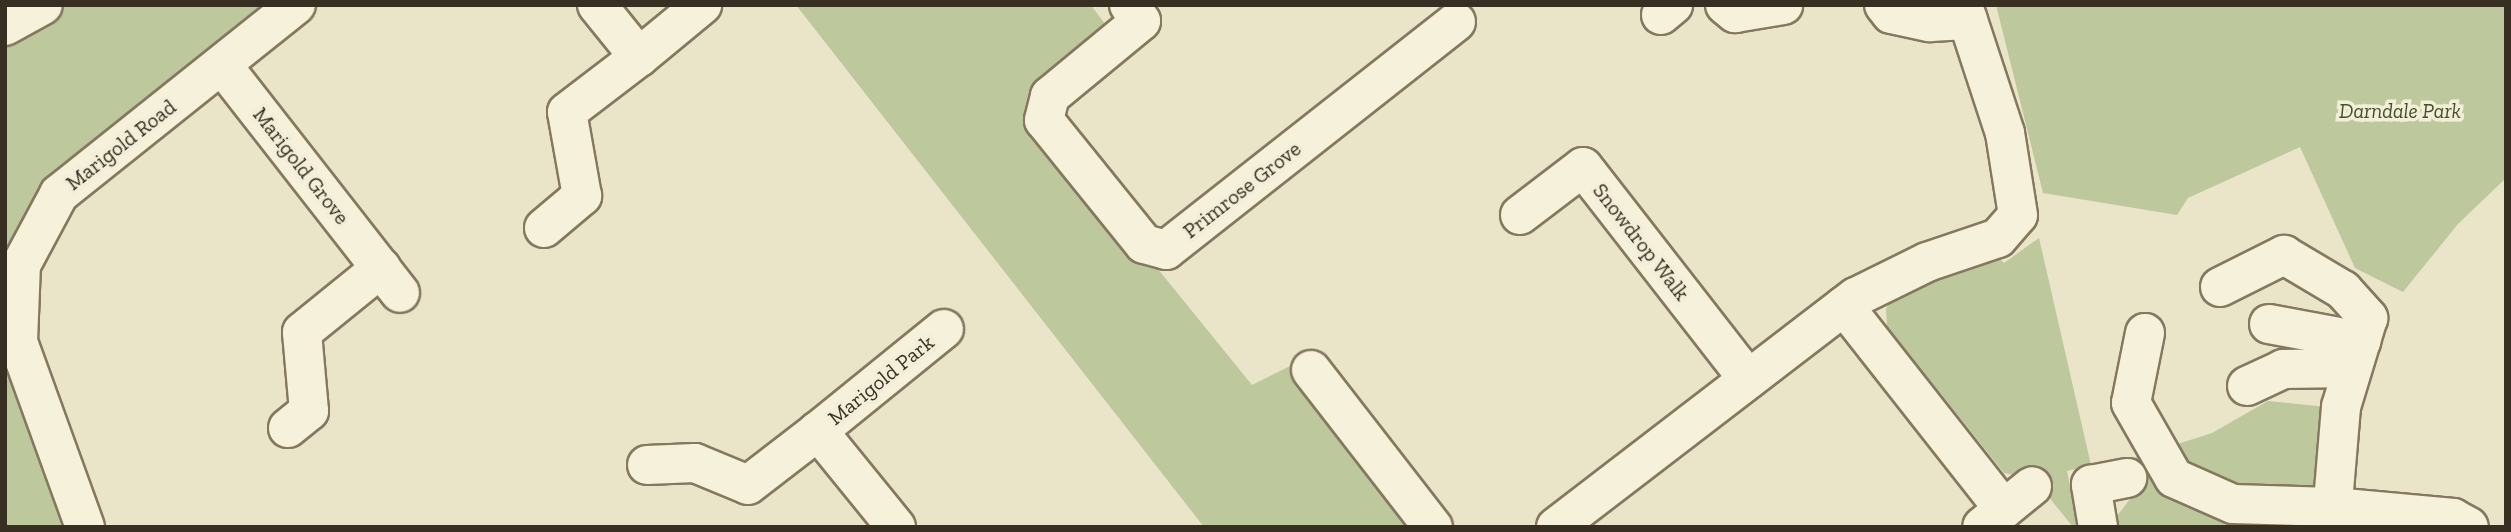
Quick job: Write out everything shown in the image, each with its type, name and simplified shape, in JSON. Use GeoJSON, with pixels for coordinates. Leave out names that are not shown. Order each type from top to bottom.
{"type":"FeatureCollection","features":[{"type":"Feature","properties":{"kind":"street"},"geometry":{"type":"LineString","coordinates":[[5,26],[43,5]]}},
{"type":"Feature","properties":{"kind":"street","name":"Marigold Road"},"geometry":{"type":"LineString","coordinates":[[85,527],[18,342],[21,265],[59,194],[296,5]]}},
{"type":"Feature","properties":{"kind":"street"},"geometry":{"type":"LineString","coordinates":[[597,5],[639,57]]}},
{"type":"Feature","properties":{"kind":"street"},"geometry":{"type":"LineString","coordinates":[[544,228],[582,196],[568,112],[702,5]]}},
{"type":"Feature","properties":{"kind":"street","name":"Primrose Grove"},"geometry":{"type":"LineString","coordinates":[[1129,5],[1141,21],[1050,96],[1044,120],[1144,244],[1166,250],[1456,22]]}},
{"type":"Feature","properties":{"kind":"street"},"geometry":{"type":"LineString","coordinates":[[1725,5],[1735,13],[1783,5]]}},
{"type":"Feature","properties":{"kind":"street"},"geometry":{"type":"LineString","coordinates":[[1556,527],[1844,306],[1927,262],[1998,238],[2018,215],[2005,132],[1965,12],[1930,22],[1891,14],[1884,5]]}},
{"type":"Feature","properties":{"kind":"street","name":"Marigold Grove"},"geometry":{"type":"LineString","coordinates":[[222,65],[390,281],[302,332],[309,411],[288,428]]}},
{"type":"Feature","properties":{"kind":"street","name":"Snowdrop Walk"},"geometry":{"type":"LineString","coordinates":[[1520,215],[1583,167],[1748,379]]}},
{"type":"Feature","properties":{"kind":"street"},"geometry":{"type":"LineString","coordinates":[[2220,287],[2284,255],[2343,290],[2360,342],[2341,407],[2332,517]]}},
{"type":"Feature","properties":{"kind":"street"},"geometry":{"type":"LineString","coordinates":[[1844,306],[2006,507]]}},
{"type":"Feature","properties":{"kind":"street"},"geometry":{"type":"LineString","coordinates":[[2269,324],[2360,342]]}},
{"type":"Feature","properties":{"kind":"street","name":"Marigold Park"},"geometry":{"type":"LineString","coordinates":[[647,465],[695,463],[748,485],[944,329]]}},
{"type":"Feature","properties":{"kind":"street"},"geometry":{"type":"LineString","coordinates":[[2145,333],[2131,402],[2174,478],[2233,504],[2332,517],[2453,518],[2469,527]]}},
{"type":"Feature","properties":{"kind":"street"},"geometry":{"type":"LineString","coordinates":[[2246,386],[2283,369],[2360,342]]}},
{"type":"Feature","properties":{"kind":"street"},"geometry":{"type":"LineString","coordinates":[[1311,370],[1433,527]]}},
{"type":"Feature","properties":{"kind":"street","name":"Marigold Park"},"geometry":{"type":"LineString","coordinates":[[818,431],[896,527]]}},
{"type":"Feature","properties":{"kind":"street"},"geometry":{"type":"LineString","coordinates":[[2098,527],[2091,485],[2127,478]]}},
{"type":"Feature","properties":{"kind":"green space"},"geometry":{"type":"Polygon","coordinates":[[[5,5],[264,5],[62,165],[25,221],[18,341],[85,527],[5,527],[5,5]]]}},
{"type":"Feature","properties":{"kind":"green space"},"geometry":{"type":"Polygon","coordinates":[[[796,5],[1091,5],[1105,24],[1036,81],[1028,125],[1153,263],[1252,385],[1300,361],[1429,527],[1204,527],[796,5]]]}},
{"type":"Feature","properties":{"kind":"green space","name":"Darndale Park"},"geometry":{"type":"Polygon","coordinates":[[[1996,5],[2506,5],[2506,178],[2458,224],[2403,292],[2355,268],[2300,147],[2188,198],[2177,215],[2043,193],[1996,5]]]}},
{"type":"Feature","properties":{"kind":"green space"},"geometry":{"type":"Polygon","coordinates":[[[2039,238],[2091,465],[2067,471],[2078,527],[2073,527],[2027,470],[2015,475],[2004,473],[1887,326],[1886,309],[1897,289],[1998,257],[2004,263],[2039,238]]]}},
{"type":"Feature","properties":{"kind":"green space"},"geometry":{"type":"Polygon","coordinates":[[[2268,401],[2327,407],[2323,527],[2114,527],[2113,521],[2134,494],[2125,461],[2212,433],[2268,401]]]}}]}
